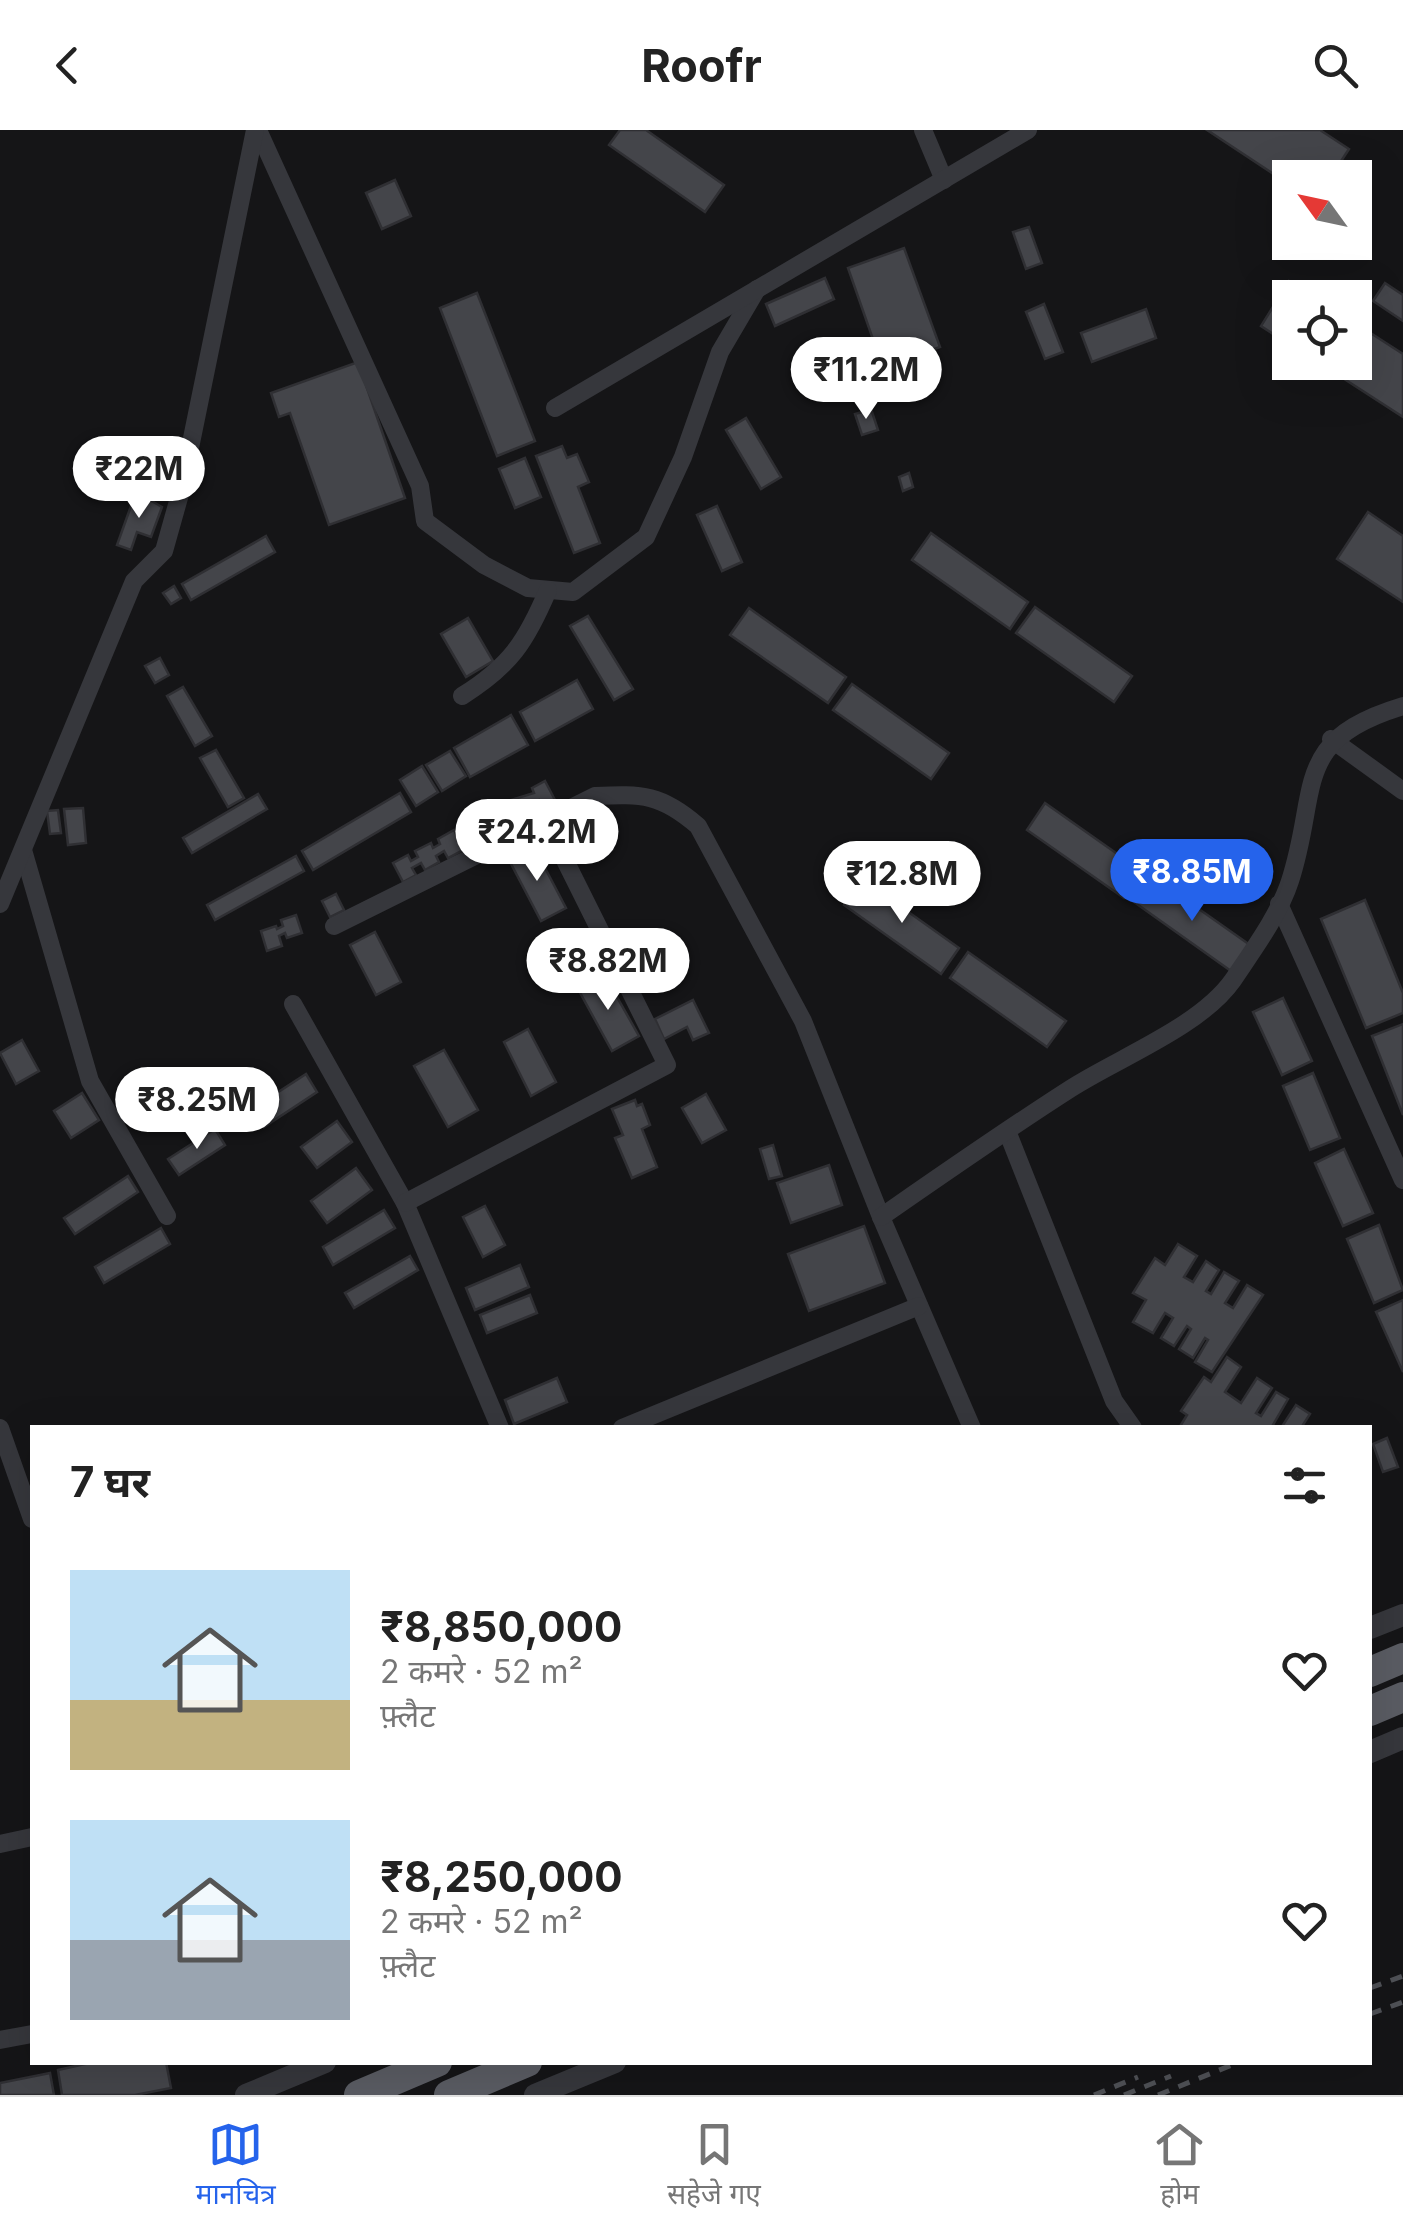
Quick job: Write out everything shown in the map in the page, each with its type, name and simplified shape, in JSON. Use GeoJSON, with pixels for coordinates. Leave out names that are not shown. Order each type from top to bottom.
{"type":"FeatureCollection","features":[{"type":"Feature","properties":{"kind":"highway"},"geometry":{"type":"LineString","coordinates":[[1372,1671],[1403,1658]]}},
{"type":"Feature","properties":{"kind":"highway"},"geometry":{"type":"LineString","coordinates":[[1372,1710],[1403,1697]]}},
{"type":"Feature","properties":{"kind":"highway"},"geometry":{"type":"LineString","coordinates":[[360,2095],[430,2065]]}},
{"type":"Feature","properties":{"kind":"highway"},"geometry":{"type":"LineString","coordinates":[[448,2095],[520,2065]]}},
{"type":"Feature","properties":{"kind":"street"},"geometry":{"type":"LineString","coordinates":[[256,130],[420,486],[425,521],[484,565],[528,588],[573,592],[646,538],[683,457],[720,352],[757,289]]}},
{"type":"Feature","properties":{"kind":"street"},"geometry":{"type":"LineString","coordinates":[[0,904],[134,581],[164,551],[182,487],[256,130]]}},
{"type":"Feature","properties":{"kind":"street"},"geometry":{"type":"LineString","coordinates":[[924,130],[944,180]]}},
{"type":"Feature","properties":{"kind":"street"},"geometry":{"type":"LineString","coordinates":[[556,408],[1028,130]]}},
{"type":"Feature","properties":{"kind":"street"},"geometry":{"type":"LineString","coordinates":[[462,696],[497,674],[516,655],[548,590]]}},
{"type":"Feature","properties":{"kind":"street"},"geometry":{"type":"LineString","coordinates":[[881,1218],[1007,1131],[1198,1013],[1230,984],[1290,884],[1314,777],[1332,739],[1372,716],[1403,706]]}},
{"type":"Feature","properties":{"kind":"street"},"geometry":{"type":"LineString","coordinates":[[1332,739],[1403,791]]}},
{"type":"Feature","properties":{"kind":"street"},"geometry":{"type":"LineString","coordinates":[[334,926],[596,796],[638,794],[670,802],[698,826],[804,1021],[881,1218],[971,1425]]}},
{"type":"Feature","properties":{"kind":"street"},"geometry":{"type":"LineString","coordinates":[[405,1203],[667,1064],[545,820]]}},
{"type":"Feature","properties":{"kind":"street"},"geometry":{"type":"LineString","coordinates":[[23,850],[90,1080],[167,1216]]}},
{"type":"Feature","properties":{"kind":"street"},"geometry":{"type":"LineString","coordinates":[[1278,904],[1403,1180]]}},
{"type":"Feature","properties":{"kind":"street"},"geometry":{"type":"LineString","coordinates":[[294,1004],[405,1203],[499,1425]]}},
{"type":"Feature","properties":{"kind":"street"},"geometry":{"type":"LineString","coordinates":[[1007,1131],[1114,1401],[1131,1425]]}},
{"type":"Feature","properties":{"kind":"street"},"geometry":{"type":"LineString","coordinates":[[629,1425],[919,1306]]}},
{"type":"Feature","properties":{"kind":"street"},"geometry":{"type":"LineString","coordinates":[[0,1428],[30,1513]]}},
{"type":"Feature","properties":{"kind":"street"},"geometry":{"type":"LineString","coordinates":[[1372,1627],[1403,1615]]}},
{"type":"Feature","properties":{"kind":"street"},"geometry":{"type":"LineString","coordinates":[[1372,1751],[1403,1738]]}},
{"type":"Feature","properties":{"kind":"street"},"geometry":{"type":"LineString","coordinates":[[0,1844],[30,1837]]}},
{"type":"Feature","properties":{"kind":"street"},"geometry":{"type":"LineString","coordinates":[[0,2040],[30,2034]]}},
{"type":"Feature","properties":{"kind":"street"},"geometry":{"type":"LineString","coordinates":[[246,2095],[317,2065]]}},
{"type":"Feature","properties":{"kind":"street"},"geometry":{"type":"LineString","coordinates":[[535,2095],[608,2065]]}},
{"type":"Feature","properties":{"kind":"building"},"geometry":{"type":"Polygon","coordinates":[[[620,130],[646,130],[724,185],[705,212],[609,145],[620,130]]]}},
{"type":"Feature","properties":{"kind":"building"},"geometry":{"type":"Polygon","coordinates":[[[1207,130],[1320,130],[1349,149],[1342,160],[1272,160],[1272,173],[1207,130]]]}},
{"type":"Feature","properties":{"kind":"building"},"geometry":{"type":"Polygon","coordinates":[[[395,180],[411,216],[382,229],[366,193],[395,180]]]}},
{"type":"Feature","properties":{"kind":"building"},"geometry":{"type":"Polygon","coordinates":[[[1029,227],[1042,263],[1026,269],[1013,232],[1029,227]]]}},
{"type":"Feature","properties":{"kind":"building"},"geometry":{"type":"Polygon","coordinates":[[[904,248],[940,347],[883,368],[848,268],[904,248]]]}},
{"type":"Feature","properties":{"kind":"building"},"geometry":{"type":"Polygon","coordinates":[[[825,278],[834,299],[775,326],[766,304],[825,278]]]}},
{"type":"Feature","properties":{"kind":"building"},"geometry":{"type":"Polygon","coordinates":[[[1385,283],[1403,295],[1403,321],[1373,301],[1385,283]]]}},
{"type":"Feature","properties":{"kind":"building"},"geometry":{"type":"Polygon","coordinates":[[[477,293],[535,441],[497,456],[440,308],[477,293]]]}},
{"type":"Feature","properties":{"kind":"building"},"geometry":{"type":"Polygon","coordinates":[[[1044,304],[1063,352],[1045,359],[1026,312],[1044,304]]]}},
{"type":"Feature","properties":{"kind":"building"},"geometry":{"type":"Polygon","coordinates":[[[1272,308],[1272,333],[1261,326],[1272,308]]]}},
{"type":"Feature","properties":{"kind":"building"},"geometry":{"type":"Polygon","coordinates":[[[1146,309],[1156,338],[1092,362],[1081,333],[1146,309]]]}},
{"type":"Feature","properties":{"kind":"building"},"geometry":{"type":"Polygon","coordinates":[[[1372,334],[1403,354],[1403,417],[1346,380],[1372,380],[1372,334]]]}},
{"type":"Feature","properties":{"kind":"building"},"geometry":{"type":"Polygon","coordinates":[[[358,362],[405,498],[329,525],[290,413],[279,417],[271,393],[358,362]]]}},
{"type":"Feature","properties":{"kind":"building"},"geometry":{"type":"Polygon","coordinates":[[[871,409],[878,430],[862,435],[855,414],[871,409]]]}},
{"type":"Feature","properties":{"kind":"building"},"geometry":{"type":"Polygon","coordinates":[[[746,418],[781,477],[761,489],[726,430],[746,418]]]}},
{"type":"Feature","properties":{"kind":"building"},"geometry":{"type":"Polygon","coordinates":[[[562,446],[567,458],[577,454],[589,482],[578,487],[600,543],[574,553],[536,456],[562,446]]]}},
{"type":"Feature","properties":{"kind":"building"},"geometry":{"type":"Polygon","coordinates":[[[525,458],[541,497],[515,508],[499,469],[525,458]]]}},
{"type":"Feature","properties":{"kind":"building"},"geometry":{"type":"Polygon","coordinates":[[[909,473],[913,487],[903,491],[899,477],[909,473]]]}},
{"type":"Feature","properties":{"kind":"building"},"geometry":{"type":"Polygon","coordinates":[[[136,492],[162,507],[151,537],[137,532],[131,550],[117,545],[136,492]]]}},
{"type":"Feature","properties":{"kind":"building"},"geometry":{"type":"Polygon","coordinates":[[[717,506],[742,562],[722,571],[697,515],[717,506]]]}},
{"type":"Feature","properties":{"kind":"building"},"geometry":{"type":"Polygon","coordinates":[[[1368,512],[1403,536],[1403,602],[1337,559],[1368,512]]]}},
{"type":"Feature","properties":{"kind":"building"},"geometry":{"type":"Polygon","coordinates":[[[931,533],[1028,602],[1010,629],[912,560],[931,533]]]}},
{"type":"Feature","properties":{"kind":"building"},"geometry":{"type":"Polygon","coordinates":[[[266,536],[275,552],[191,600],[182,584],[266,536]]]}},
{"type":"Feature","properties":{"kind":"building"},"geometry":{"type":"Polygon","coordinates":[[[174,586],[181,598],[171,604],[163,593],[174,586]]]}},
{"type":"Feature","properties":{"kind":"building"},"geometry":{"type":"Polygon","coordinates":[[[1035,607],[1132,676],[1114,702],[1016,633],[1035,607]]]}},
{"type":"Feature","properties":{"kind":"building"},"geometry":{"type":"Polygon","coordinates":[[[749,608],[846,677],[828,703],[730,635],[749,608]]]}},
{"type":"Feature","properties":{"kind":"building"},"geometry":{"type":"Polygon","coordinates":[[[588,616],[633,689],[614,700],[570,626],[588,616]]]}},
{"type":"Feature","properties":{"kind":"building"},"geometry":{"type":"Polygon","coordinates":[[[468,618],[493,661],[466,677],[441,634],[468,618]]]}},
{"type":"Feature","properties":{"kind":"building"},"geometry":{"type":"Polygon","coordinates":[[[160,658],[169,675],[155,683],[145,666],[160,658]]]}},
{"type":"Feature","properties":{"kind":"building"},"geometry":{"type":"Polygon","coordinates":[[[577,680],[593,709],[535,741],[520,712],[577,680]]]}},
{"type":"Feature","properties":{"kind":"building"},"geometry":{"type":"Polygon","coordinates":[[[852,684],[949,753],[931,779],[833,710],[852,684]]]}},
{"type":"Feature","properties":{"kind":"building"},"geometry":{"type":"Polygon","coordinates":[[[183,687],[212,736],[195,746],[167,696],[183,687]]]}},
{"type":"Feature","properties":{"kind":"building"},"geometry":{"type":"Polygon","coordinates":[[[511,715],[528,745],[470,777],[454,748],[511,715]]]}},
{"type":"Feature","properties":{"kind":"building"},"geometry":{"type":"Polygon","coordinates":[[[216,750],[244,798],[228,807],[200,758],[216,750]]]}},
{"type":"Feature","properties":{"kind":"building"},"geometry":{"type":"Polygon","coordinates":[[[450,751],[466,776],[442,791],[426,765],[450,751]]]}},
{"type":"Feature","properties":{"kind":"building"},"geometry":{"type":"Polygon","coordinates":[[[422,766],[438,792],[416,806],[400,780],[422,766]]]}},
{"type":"Feature","properties":{"kind":"building"},"geometry":{"type":"Polygon","coordinates":[[[545,781],[555,800],[543,807],[539,800],[532,803],[536,810],[522,818],[518,812],[510,816],[514,822],[498,831],[495,824],[487,829],[490,835],[474,844],[471,836],[459,842],[463,850],[448,858],[444,851],[436,856],[439,862],[425,870],[421,863],[412,868],[416,875],[403,882],[393,863],[408,855],[411,861],[418,857],[415,851],[431,843],[433,848],[440,844],[438,839],[454,830],[457,836],[467,830],[464,825],[480,816],[483,822],[491,818],[488,812],[534,793],[532,788],[545,781]]]}},
{"type":"Feature","properties":{"kind":"building"},"geometry":{"type":"Polygon","coordinates":[[[400,793],[411,812],[313,870],[302,851],[400,793]]]}},
{"type":"Feature","properties":{"kind":"building"},"geometry":{"type":"Polygon","coordinates":[[[258,794],[267,809],[192,853],[183,838],[258,794]]]}},
{"type":"Feature","properties":{"kind":"building"},"geometry":{"type":"Polygon","coordinates":[[[1045,803],[1143,872],[1124,898],[1027,830],[1045,803]]]}},
{"type":"Feature","properties":{"kind":"building"},"geometry":{"type":"Polygon","coordinates":[[[83,808],[86,843],[68,845],[64,809],[83,808]]]}},
{"type":"Feature","properties":{"kind":"building"},"geometry":{"type":"Polygon","coordinates":[[[58,810],[61,833],[50,834],[47,811],[58,810]]]}},
{"type":"Feature","properties":{"kind":"building"},"geometry":{"type":"Polygon","coordinates":[[[606,825],[613,849],[594,854],[587,831],[606,825]]]}},
{"type":"Feature","properties":{"kind":"building"},"geometry":{"type":"Polygon","coordinates":[[[534,847],[566,908],[541,921],[509,860],[534,847]]]}},
{"type":"Feature","properties":{"kind":"building"},"geometry":{"type":"Polygon","coordinates":[[[296,856],[304,871],[215,920],[207,905],[296,856]]]}},
{"type":"Feature","properties":{"kind":"building"},"geometry":{"type":"Polygon","coordinates":[[[1152,876],[1250,945],[1231,971],[1134,902],[1152,876]]]}},
{"type":"Feature","properties":{"kind":"building"},"geometry":{"type":"Polygon","coordinates":[[[862,879],[959,948],[941,974],[844,905],[862,879]]]}},
{"type":"Feature","properties":{"kind":"building"},"geometry":{"type":"Polygon","coordinates":[[[336,894],[344,910],[330,917],[322,901],[336,894]]]}},
{"type":"Feature","properties":{"kind":"building"},"geometry":{"type":"Polygon","coordinates":[[[1365,900],[1403,993],[1403,1013],[1366,1028],[1321,919],[1365,900]]]}},
{"type":"Feature","properties":{"kind":"building"},"geometry":{"type":"Polygon","coordinates":[[[296,915],[302,933],[287,938],[285,933],[279,936],[282,946],[267,951],[261,931],[276,926],[277,929],[283,926],[281,920],[296,915]]]}},
{"type":"Feature","properties":{"kind":"building"},"geometry":{"type":"Polygon","coordinates":[[[375,932],[401,982],[376,995],[350,945],[375,932]]]}},
{"type":"Feature","properties":{"kind":"building"},"geometry":{"type":"Polygon","coordinates":[[[968,952],[1066,1021],[1047,1047],[950,978],[968,952]]]}},
{"type":"Feature","properties":{"kind":"building"},"geometry":{"type":"Polygon","coordinates":[[[604,974],[639,1036],[612,1051],[578,989],[604,974]]]}},
{"type":"Feature","properties":{"kind":"building"},"geometry":{"type":"Polygon","coordinates":[[[1283,998],[1312,1061],[1282,1075],[1253,1012],[1283,998]]]}},
{"type":"Feature","properties":{"kind":"building"},"geometry":{"type":"Polygon","coordinates":[[[693,1000],[709,1033],[693,1040],[687,1027],[664,1039],[655,1019],[693,1000]]]}},
{"type":"Feature","properties":{"kind":"building"},"geometry":{"type":"Polygon","coordinates":[[[1403,1024],[1403,1115],[1372,1036],[1403,1024]]]}},
{"type":"Feature","properties":{"kind":"building"},"geometry":{"type":"Polygon","coordinates":[[[528,1029],[556,1082],[531,1096],[504,1042],[528,1029]]]}},
{"type":"Feature","properties":{"kind":"building"},"geometry":{"type":"Polygon","coordinates":[[[22,1040],[39,1071],[16,1084],[0,1053],[22,1040]]]}},
{"type":"Feature","properties":{"kind":"building"},"geometry":{"type":"Polygon","coordinates":[[[444,1050],[478,1110],[448,1127],[414,1066],[444,1050]]]}},
{"type":"Feature","properties":{"kind":"building"},"geometry":{"type":"Polygon","coordinates":[[[1313,1073],[1340,1138],[1310,1150],[1283,1086],[1313,1073]]]}},
{"type":"Feature","properties":{"kind":"building"},"geometry":{"type":"Polygon","coordinates":[[[306,1074],[317,1092],[264,1127],[252,1109],[306,1074]]]}},
{"type":"Feature","properties":{"kind":"building"},"geometry":{"type":"Polygon","coordinates":[[[191,1078],[199,1092],[147,1124],[138,1111],[191,1078]]]}},
{"type":"Feature","properties":{"kind":"building"},"geometry":{"type":"Polygon","coordinates":[[[82,1093],[99,1120],[71,1138],[54,1111],[82,1093]]]}},
{"type":"Feature","properties":{"kind":"building"},"geometry":{"type":"Polygon","coordinates":[[[706,1094],[726,1130],[702,1143],[682,1108],[706,1094]]]}},
{"type":"Feature","properties":{"kind":"building"},"geometry":{"type":"Polygon","coordinates":[[[635,1100],[637,1106],[642,1104],[650,1125],[642,1129],[657,1167],[632,1178],[615,1138],[623,1135],[612,1109],[635,1100]]]}},
{"type":"Feature","properties":{"kind":"building"},"geometry":{"type":"Polygon","coordinates":[[[337,1121],[352,1142],[317,1168],[301,1147],[337,1121]]]}},
{"type":"Feature","properties":{"kind":"building"},"geometry":{"type":"Polygon","coordinates":[[[215,1129],[225,1145],[179,1175],[168,1159],[215,1129]]]}},
{"type":"Feature","properties":{"kind":"building"},"geometry":{"type":"Polygon","coordinates":[[[773,1145],[782,1176],[769,1179],[760,1149],[773,1145]]]}},
{"type":"Feature","properties":{"kind":"building"},"geometry":{"type":"Polygon","coordinates":[[[1344,1149],[1373,1213],[1343,1226],[1315,1163],[1344,1149]]]}},
{"type":"Feature","properties":{"kind":"building"},"geometry":{"type":"Polygon","coordinates":[[[829,1165],[842,1205],[791,1223],[777,1183],[829,1165]]]}},
{"type":"Feature","properties":{"kind":"building"},"geometry":{"type":"Polygon","coordinates":[[[356,1168],[372,1190],[327,1223],[311,1201],[356,1168]]]}},
{"type":"Feature","properties":{"kind":"building"},"geometry":{"type":"Polygon","coordinates":[[[128,1176],[138,1192],[75,1234],[64,1218],[128,1176]]]}},
{"type":"Feature","properties":{"kind":"building"},"geometry":{"type":"Polygon","coordinates":[[[485,1206],[505,1245],[483,1257],[463,1217],[485,1206]]]}},
{"type":"Feature","properties":{"kind":"building"},"geometry":{"type":"Polygon","coordinates":[[[384,1210],[395,1228],[333,1265],[323,1247],[384,1210]]]}},
{"type":"Feature","properties":{"kind":"building"},"geometry":{"type":"Polygon","coordinates":[[[1379,1225],[1403,1290],[1374,1303],[1347,1239],[1379,1225]]]}},
{"type":"Feature","properties":{"kind":"building"},"geometry":{"type":"Polygon","coordinates":[[[864,1226],[885,1283],[809,1311],[788,1254],[864,1226]]]}},
{"type":"Feature","properties":{"kind":"building"},"geometry":{"type":"Polygon","coordinates":[[[161,1228],[170,1244],[104,1283],[95,1267],[161,1228]]]}},
{"type":"Feature","properties":{"kind":"building"},"geometry":{"type":"Polygon","coordinates":[[[1178,1244],[1197,1256],[1184,1277],[1193,1282],[1206,1261],[1219,1270],[1206,1291],[1211,1294],[1224,1272],[1239,1281],[1225,1303],[1233,1308],[1247,1285],[1263,1295],[1212,1372],[1195,1362],[1208,1340],[1205,1338],[1193,1358],[1179,1349],[1191,1329],[1187,1326],[1174,1346],[1161,1338],[1173,1318],[1165,1313],[1153,1333],[1133,1322],[1146,1300],[1133,1293],[1155,1258],[1165,1265],[1178,1244]]]}},
{"type":"Feature","properties":{"kind":"building"},"geometry":{"type":"Polygon","coordinates":[[[410,1256],[418,1270],[354,1308],[345,1293],[410,1256]]]}},
{"type":"Feature","properties":{"kind":"building"},"geometry":{"type":"Polygon","coordinates":[[[520,1265],[529,1287],[475,1310],[466,1288],[520,1265]]]}},
{"type":"Feature","properties":{"kind":"building"},"geometry":{"type":"Polygon","coordinates":[[[530,1295],[537,1313],[487,1333],[480,1315],[530,1295]]]}},
{"type":"Feature","properties":{"kind":"building"},"geometry":{"type":"Polygon","coordinates":[[[1403,1300],[1403,1372],[1376,1312],[1403,1300]]]}},
{"type":"Feature","properties":{"kind":"building"},"geometry":{"type":"Polygon","coordinates":[[[1227,1357],[1241,1367],[1225,1392],[1241,1403],[1257,1378],[1272,1388],[1256,1413],[1261,1416],[1276,1392],[1288,1399],[1273,1425],[1181,1425],[1187,1415],[1181,1411],[1204,1377],[1211,1382],[1227,1357]]]}},
{"type":"Feature","properties":{"kind":"building"},"geometry":{"type":"Polygon","coordinates":[[[557,1378],[567,1402],[514,1424],[505,1400],[557,1378]]]}},
{"type":"Feature","properties":{"kind":"building"},"geometry":{"type":"Polygon","coordinates":[[[1296,1405],[1310,1414],[1303,1425],[1283,1425],[1296,1405]]]}},
{"type":"Feature","properties":{"kind":"building"},"geometry":{"type":"Polygon","coordinates":[[[1387,1438],[1398,1467],[1383,1472],[1373,1444],[1387,1438]]]}},
{"type":"Feature","properties":{"kind":"building"},"geometry":{"type":"Polygon","coordinates":[[[80,2065],[167,2065],[171,2088],[135,2095],[62,2095],[58,2070],[80,2065]]]}},
{"type":"Feature","properties":{"kind":"building"},"geometry":{"type":"Polygon","coordinates":[[[50,2073],[54,2095],[0,2095],[0,2083],[50,2073]]]}},
{"type":"Feature","properties":{"kind":"railway"},"geometry":{"type":"LineString","coordinates":[[1372,1987],[1403,1976]]}},
{"type":"Feature","properties":{"kind":"railway"},"geometry":{"type":"LineString","coordinates":[[1372,2013],[1403,2002]]}},
{"type":"Feature","properties":{"kind":"railway"},"geometry":{"type":"LineString","coordinates":[[1158,2095],[1232,2065]]}},
{"type":"Feature","properties":{"kind":"railway"},"geometry":{"type":"LineString","coordinates":[[1124,2095],[1171,2076]]}},
{"type":"Feature","properties":{"kind":"railway"},"geometry":{"type":"LineString","coordinates":[[1094,2095],[1138,2077]]}}]}
